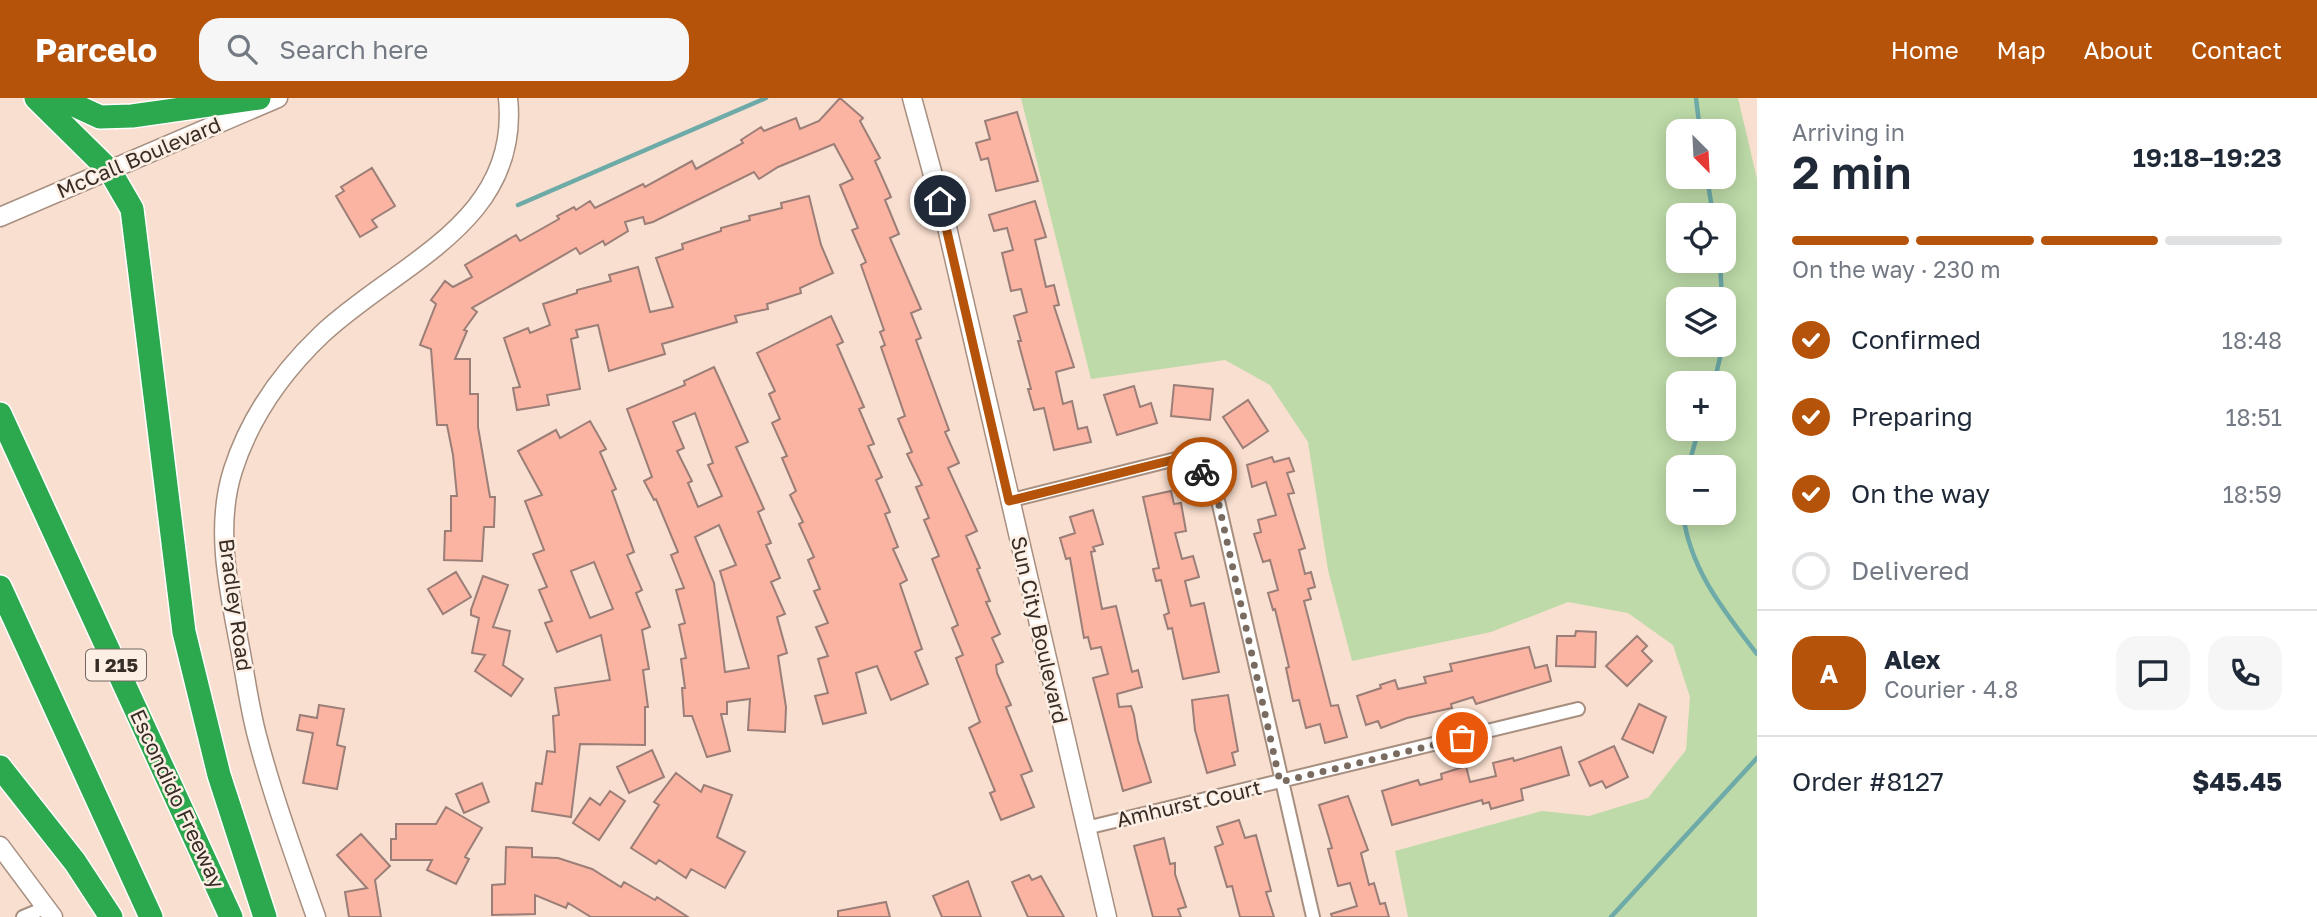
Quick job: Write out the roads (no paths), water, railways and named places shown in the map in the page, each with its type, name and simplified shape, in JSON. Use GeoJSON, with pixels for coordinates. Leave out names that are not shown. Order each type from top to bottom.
{"type":"FeatureCollection","features":[{"type":"Feature","properties":{"kind":"highway"},"geometry":{"type":"LineString","coordinates":[[36,98],[110,171],[132,209],[184,632],[219,775],[265,917]]}},
{"type":"Feature","properties":{"kind":"highway"},"geometry":{"type":"LineString","coordinates":[[59,98],[81,111],[100,117],[132,116],[259,98]]}},
{"type":"Feature","properties":{"kind":"highway","name":"Escondido Freeway"},"geometry":{"type":"LineString","coordinates":[[0,414],[231,917]]}},
{"type":"Feature","properties":{"kind":"highway"},"geometry":{"type":"LineString","coordinates":[[0,587],[150,917]]}},
{"type":"Feature","properties":{"kind":"highway"},"geometry":{"type":"LineString","coordinates":[[0,767],[75,863],[111,917]]}},
{"type":"Feature","properties":{"kind":"street","name":"McCall Boulevard"},"geometry":{"type":"LineString","coordinates":[[0,217],[278,98]]}},
{"type":"Feature","properties":{"kind":"street","name":"Bradley Road"},"geometry":{"type":"LineString","coordinates":[[316,917],[256,734],[227,581],[224,526],[233,471],[253,422],[285,372],[324,332],[457,232],[485,197],[504,154],[508,98]]}},
{"type":"Feature","properties":{"kind":"street","name":"Sun City Boulevard"},"geometry":{"type":"LineString","coordinates":[[912,98],[946,223],[1107,917]]}},
{"type":"Feature","properties":{"kind":"street"},"geometry":{"type":"LineString","coordinates":[[1009,501],[1176,459],[1200,467],[1217,496],[1280,782],[1313,917]]}},
{"type":"Feature","properties":{"kind":"street","name":"Amhurst Court"},"geometry":{"type":"LineString","coordinates":[[1086,828],[1578,709]]}},
{"type":"Feature","properties":{"kind":"street"},"geometry":{"type":"LineString","coordinates":[[0,846],[50,912],[23,917]]}},
{"type":"Feature","properties":{"kind":"waterway"},"geometry":{"type":"LineString","coordinates":[[518,205],[766,98]]}},
{"type":"Feature","properties":{"kind":"waterway"},"geometry":{"type":"LineString","coordinates":[[1696,98],[1699,119]]}},
{"type":"Feature","properties":{"kind":"waterway"},"geometry":{"type":"LineString","coordinates":[[1709,189],[1711,203]]}},
{"type":"Feature","properties":{"kind":"waterway"},"geometry":{"type":"LineString","coordinates":[[1721,273],[1721,287]]}},
{"type":"Feature","properties":{"kind":"waterway"},"geometry":{"type":"LineString","coordinates":[[1717,371],[1720,357]]}},
{"type":"Feature","properties":{"kind":"waterway"},"geometry":{"type":"LineString","coordinates":[[1691,455],[1696,441]]}},
{"type":"Feature","properties":{"kind":"waterway"},"geometry":{"type":"LineString","coordinates":[[1685,525],[1700,570],[1721,605],[1757,654]]}},
{"type":"Feature","properties":{"kind":"waterway"},"geometry":{"type":"LineString","coordinates":[[1611,917],[1757,758]]}}]}
